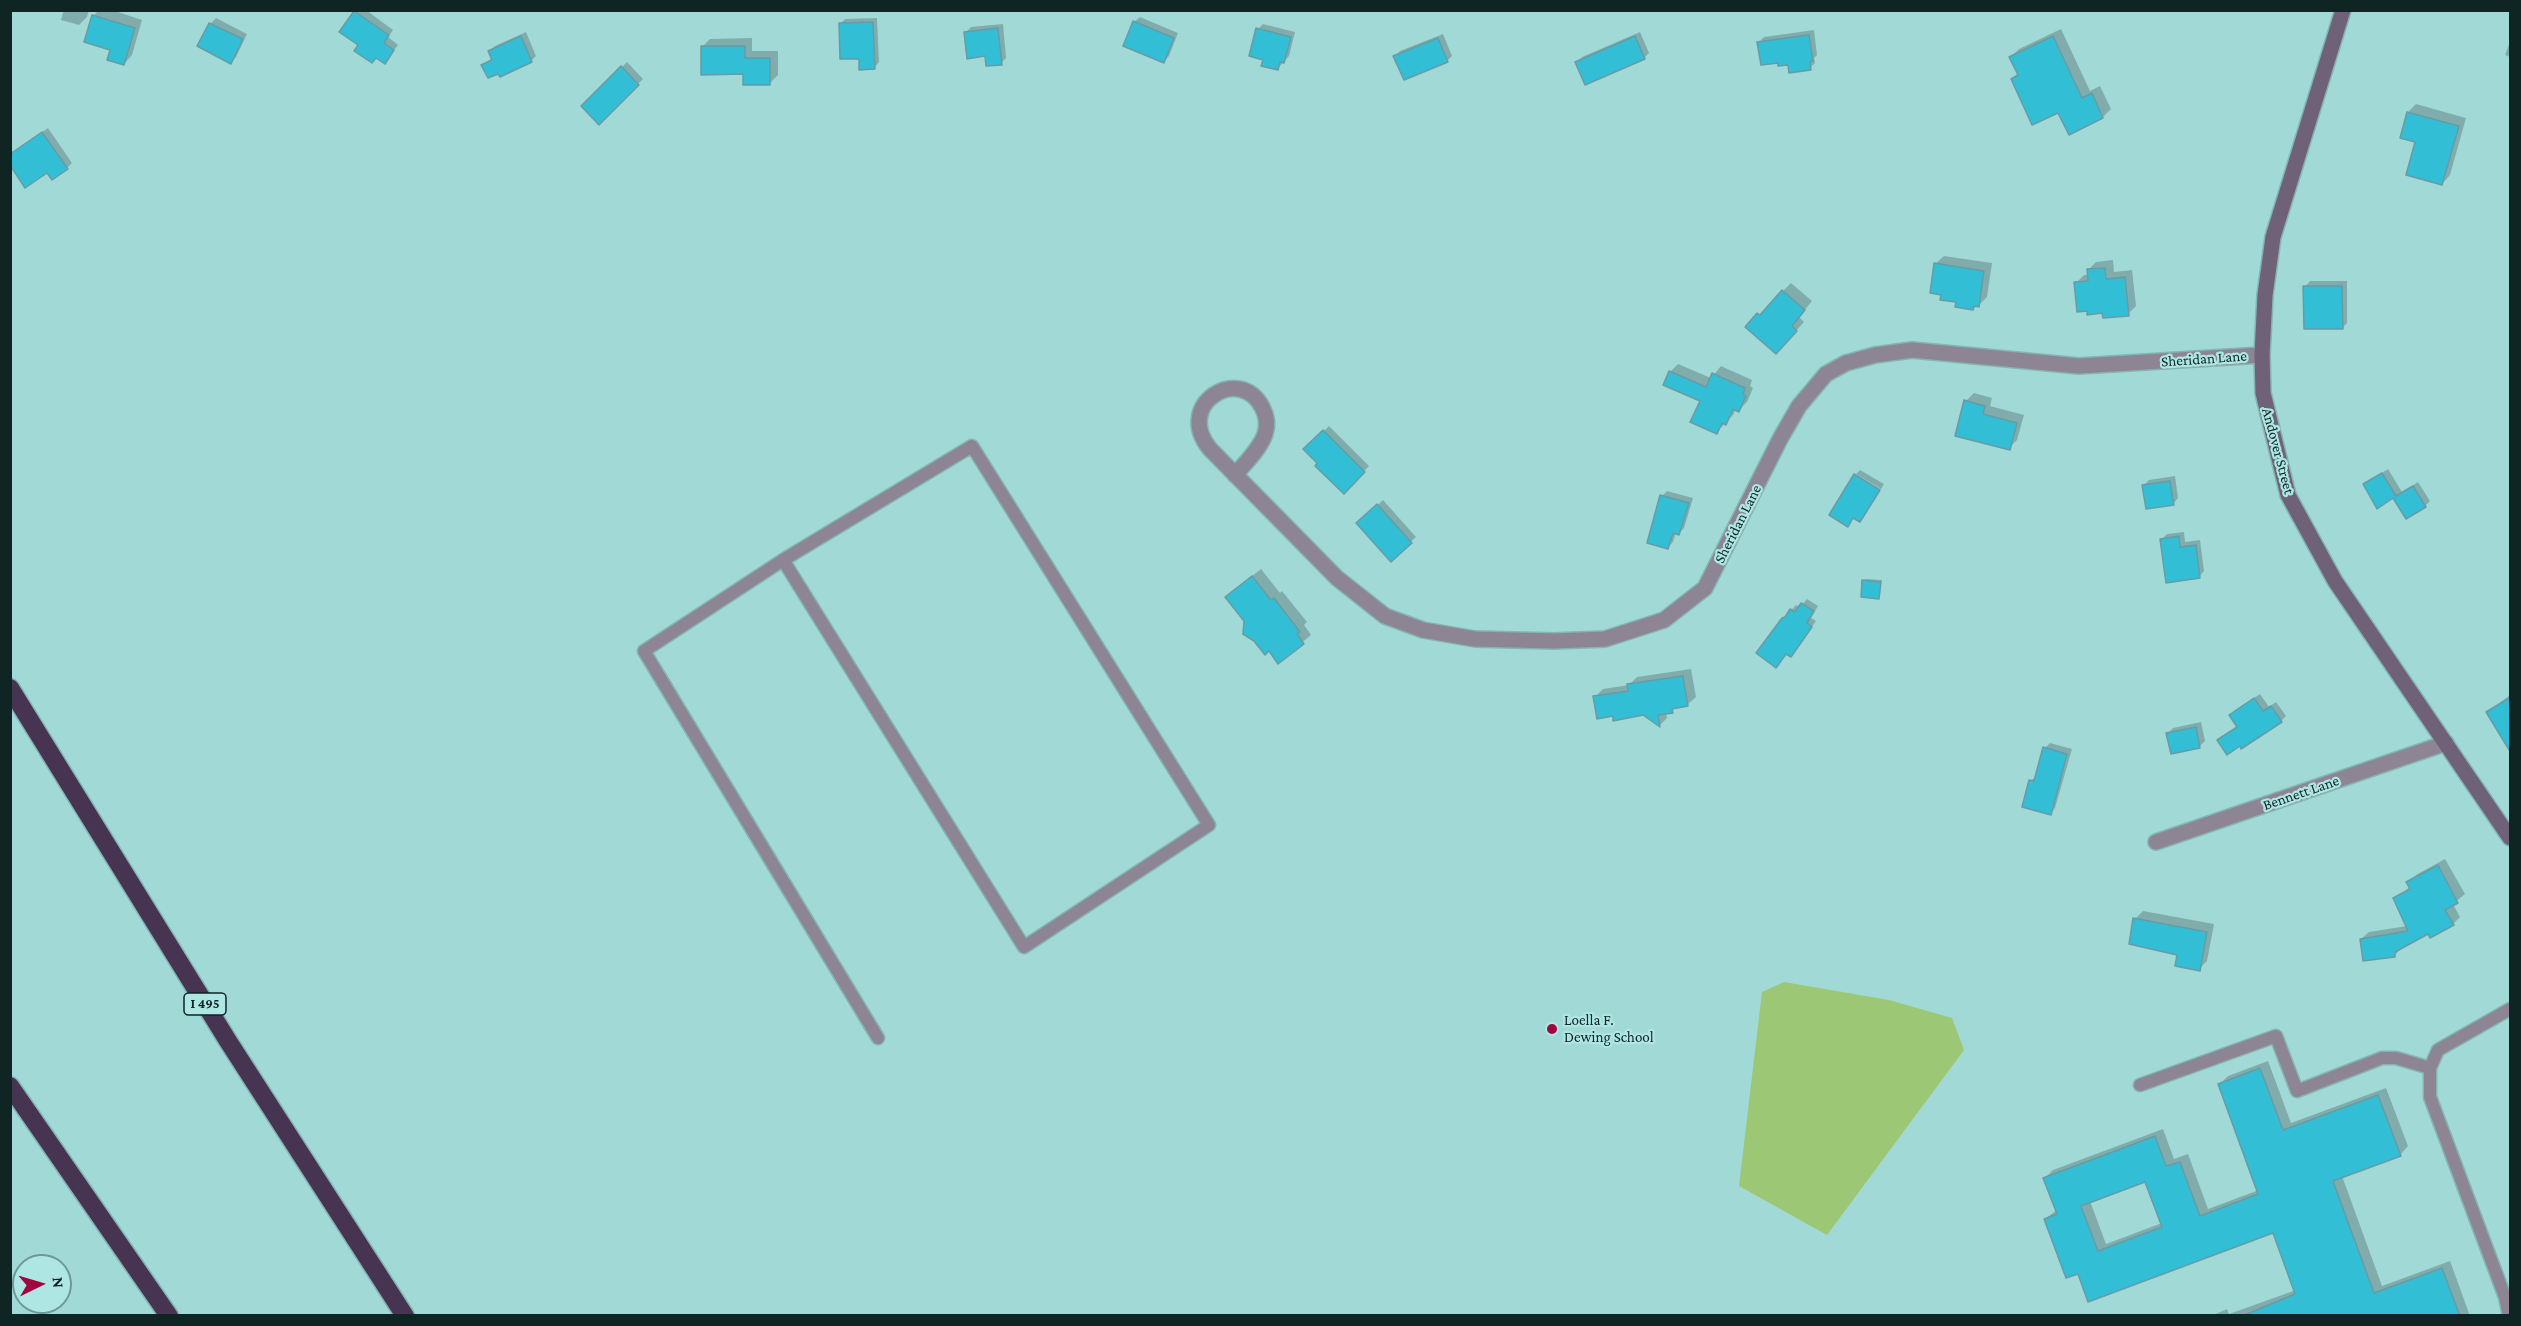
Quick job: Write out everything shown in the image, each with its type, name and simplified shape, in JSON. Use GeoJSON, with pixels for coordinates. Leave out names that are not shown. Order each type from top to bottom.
{"type":"FeatureCollection","features":[{"type":"Feature","properties":{"kind":"highway","name":"I 495"},"geometry":{"type":"LineString","coordinates":[[10,688],[228,1041],[405,1316]]}},
{"type":"Feature","properties":{"kind":"highway"},"geometry":{"type":"LineString","coordinates":[[10,1086],[169,1316]]}},
{"type":"Feature","properties":{"kind":"main road","name":"Andover Street"},"geometry":{"type":"LineString","coordinates":[[2343,10],[2273,237],[2265,295],[2263,393],[2288,495],[2334,581],[2511,838]]}},
{"type":"Feature","properties":{"kind":"street","name":"Sheridan Lane"},"geometry":{"type":"LineString","coordinates":[[1235,475],[1260,445],[1267,424],[1260,402],[1240,390],[1229,389],[1218,392],[1202,408],[1198,419],[1203,441],[1235,475],[1337,578],[1384,616],[1423,630],[1475,639],[1554,641],[1605,639],[1664,620],[1705,588],[1799,406],[1826,374],[1846,363],[1875,355],[1912,350],[2079,366],[2262,355]]}},
{"type":"Feature","properties":{"kind":"street","name":"Bennett Lane"},"geometry":{"type":"LineString","coordinates":[[2156,842],[2446,744]]}},
{"type":"Feature","properties":{"kind":"lane"},"geometry":{"type":"LineString","coordinates":[[783,560],[1024,947],[1209,825],[972,446],[783,560],[644,651],[878,1038]]}},
{"type":"Feature","properties":{"kind":"lane"},"geometry":{"type":"LineString","coordinates":[[2509,1316],[2508,1299],[2430,1097],[2430,1068],[2438,1050],[2511,1010]]}},
{"type":"Feature","properties":{"kind":"lane"},"geometry":{"type":"LineString","coordinates":[[2140,1085],[2276,1036],[2297,1091],[2382,1058],[2396,1058],[2430,1068]]}},
{"type":"Feature","properties":{"kind":"green space"},"geometry":{"type":"Polygon","coordinates":[[[1784,982],[1889,1000],[1952,1018],[1964,1050],[1827,1235],[1739,1186],[1762,992],[1784,982]]]}},
{"type":"Feature","properties":{"kind":"building"},"geometry":{"type":"Polygon","coordinates":[[[354,11],[389,35],[384,43],[394,50],[385,64],[376,58],[372,63],[354,51],[358,45],[339,32],[354,11]]]}},
{"type":"Feature","properties":{"kind":"building"},"geometry":{"type":"Polygon","coordinates":[[[92,15],[135,28],[124,65],[107,60],[110,50],[84,42],[92,15]]]}},
{"type":"Feature","properties":{"kind":"building"},"geometry":{"type":"Polygon","coordinates":[[[1133,21],[1174,38],[1164,63],[1123,46],[1133,21]]]}},
{"type":"Feature","properties":{"kind":"building"},"geometry":{"type":"Polygon","coordinates":[[[873,22],[875,69],[859,70],[859,59],[840,59],[839,23],[873,22]]]}},
{"type":"Feature","properties":{"kind":"building"},"geometry":{"type":"Polygon","coordinates":[[[209,23],[243,39],[231,64],[197,46],[209,23]]]}},
{"type":"Feature","properties":{"kind":"building"},"geometry":{"type":"Polygon","coordinates":[[[998,28],[1002,65],[986,66],[985,56],[967,59],[964,32],[998,28]]]}},
{"type":"Feature","properties":{"kind":"building"},"geometry":{"type":"Polygon","coordinates":[[[1256,28],[1291,37],[1284,63],[1280,62],[1278,70],[1261,66],[1263,60],[1249,56],[1256,28]]]}},
{"type":"Feature","properties":{"kind":"building"},"geometry":{"type":"Polygon","coordinates":[[[1809,35],[1813,61],[1810,62],[1811,70],[1789,73],[1788,65],[1778,66],[1778,63],[1761,65],[1757,42],[1809,35]]]}},
{"type":"Feature","properties":{"kind":"building"},"geometry":{"type":"Polygon","coordinates":[[[521,36],[532,62],[500,77],[498,74],[488,78],[481,65],[492,60],[488,51],[521,36]]]}},
{"type":"Feature","properties":{"kind":"building"},"geometry":{"type":"Polygon","coordinates":[[[1635,36],[1645,59],[1585,85],[1575,62],[1635,36]]]}},
{"type":"Feature","properties":{"kind":"building"},"geometry":{"type":"Polygon","coordinates":[[[2053,36],[2082,98],[2092,93],[2103,118],[2069,135],[2058,113],[2032,125],[2011,79],[2018,75],[2009,57],[2053,36]]]}},
{"type":"Feature","properties":{"kind":"building"},"geometry":{"type":"Polygon","coordinates":[[[1438,38],[1448,62],[1404,80],[1393,56],[1438,38]]]}},
{"type":"Feature","properties":{"kind":"building"},"geometry":{"type":"Polygon","coordinates":[[[701,46],[745,46],[745,58],[770,58],[770,85],[743,85],[743,74],[701,75],[701,46]]]}},
{"type":"Feature","properties":{"kind":"building"},"geometry":{"type":"Polygon","coordinates":[[[621,66],[639,85],[599,125],[581,106],[621,66]]]}},
{"type":"Feature","properties":{"kind":"building"},"geometry":{"type":"Polygon","coordinates":[[[2407,112],[2459,126],[2442,185],[2406,175],[2415,142],[2400,138],[2407,112]]]}},
{"type":"Feature","properties":{"kind":"building"},"geometry":{"type":"Polygon","coordinates":[[[42,132],[68,169],[52,180],[47,173],[25,188],[10,165],[10,154],[42,132]]]}},
{"type":"Feature","properties":{"kind":"building"},"geometry":{"type":"Polygon","coordinates":[[[1934,263],[1984,271],[1979,307],[1974,306],[1973,310],[1955,307],[1956,302],[1940,300],[1941,295],[1930,293],[1934,263]]]}},
{"type":"Feature","properties":{"kind":"building"},"geometry":{"type":"Polygon","coordinates":[[[2105,268],[2106,279],[2125,277],[2129,316],[2103,318],[2102,313],[2087,315],[2087,311],[2077,312],[2074,282],[2088,281],[2087,269],[2105,268]]]}},
{"type":"Feature","properties":{"kind":"building"},"geometry":{"type":"Polygon","coordinates":[[[2303,286],[2342,286],[2343,329],[2304,329],[2303,286]]]}},
{"type":"Feature","properties":{"kind":"building"},"geometry":{"type":"Polygon","coordinates":[[[1782,290],[1805,310],[1792,326],[1797,331],[1776,354],[1745,327],[1757,313],[1760,315],[1782,290]]]}},
{"type":"Feature","properties":{"kind":"building"},"geometry":{"type":"Polygon","coordinates":[[[1669,371],[1706,387],[1712,373],[1745,388],[1743,394],[1746,396],[1739,412],[1733,409],[1726,425],[1722,423],[1717,434],[1690,422],[1700,401],[1663,385],[1669,371]]]}},
{"type":"Feature","properties":{"kind":"building"},"geometry":{"type":"Polygon","coordinates":[[[1964,400],[1985,406],[1983,414],[2017,423],[2010,450],[1955,436],[1964,400]]]}},
{"type":"Feature","properties":{"kind":"building"},"geometry":{"type":"Polygon","coordinates":[[[1323,430],[1365,472],[1344,494],[1315,466],[1317,463],[1303,449],[1323,430]]]}},
{"type":"Feature","properties":{"kind":"building"},"geometry":{"type":"Polygon","coordinates":[[[2382,473],[2396,496],[2413,486],[2426,507],[2406,519],[2393,498],[2377,509],[2363,484],[2382,473]]]}},
{"type":"Feature","properties":{"kind":"building"},"geometry":{"type":"Polygon","coordinates":[[[1854,474],[1880,490],[1860,522],[1853,518],[1848,527],[1829,515],[1854,474]]]}},
{"type":"Feature","properties":{"kind":"building"},"geometry":{"type":"Polygon","coordinates":[[[2170,481],[2174,505],[2146,509],[2142,485],[2170,481]]]}},
{"type":"Feature","properties":{"kind":"building"},"geometry":{"type":"Polygon","coordinates":[[[1660,495],[1689,503],[1679,535],[1673,533],[1668,549],[1647,543],[1660,495]]]}},
{"type":"Feature","properties":{"kind":"building"},"geometry":{"type":"Polygon","coordinates":[[[1377,504],[1412,543],[1391,562],[1356,523],[1377,504]]]}},
{"type":"Feature","properties":{"kind":"building"},"geometry":{"type":"Polygon","coordinates":[[[2179,536],[2180,547],[2196,545],[2200,578],[2166,583],[2160,539],[2179,536]]]}},
{"type":"Feature","properties":{"kind":"building"},"geometry":{"type":"Polygon","coordinates":[[[1252,576],[1271,600],[1274,598],[1300,632],[1297,634],[1304,644],[1278,664],[1269,651],[1265,655],[1254,641],[1243,634],[1244,621],[1225,597],[1252,576]]]}},
{"type":"Feature","properties":{"kind":"building"},"geometry":{"type":"Polygon","coordinates":[[[1862,580],[1881,582],[1879,599],[1861,597],[1862,580]]]}},
{"type":"Feature","properties":{"kind":"building"},"geometry":{"type":"Polygon","coordinates":[[[1801,603],[1814,611],[1807,623],[1812,627],[1791,657],[1786,654],[1776,668],[1756,653],[1790,609],[1795,612],[1801,603]]]}},
{"type":"Feature","properties":{"kind":"building"},"geometry":{"type":"Polygon","coordinates":[[[1683,676],[1688,706],[1672,709],[1673,713],[1658,715],[1660,727],[1643,715],[1613,721],[1613,716],[1597,719],[1593,696],[1628,691],[1627,684],[1683,676]]]}},
{"type":"Feature","properties":{"kind":"building"},"geometry":{"type":"Polygon","coordinates":[[[2511,697],[2511,753],[2486,712],[2511,697]]]}},
{"type":"Feature","properties":{"kind":"building"},"geometry":{"type":"Polygon","coordinates":[[[2254,698],[2263,711],[2271,706],[2282,722],[2241,749],[2240,746],[2227,755],[2217,740],[2237,727],[2229,715],[2254,698]]]}},
{"type":"Feature","properties":{"kind":"building"},"geometry":{"type":"Polygon","coordinates":[[[2196,727],[2200,748],[2171,754],[2166,733],[2196,727]]]}},
{"type":"Feature","properties":{"kind":"building"},"geometry":{"type":"Polygon","coordinates":[[[2043,747],[2067,754],[2051,815],[2022,807],[2029,780],[2034,781],[2043,747]]]}},
{"type":"Feature","properties":{"kind":"building"},"geometry":{"type":"Polygon","coordinates":[[[2438,865],[2458,903],[2445,910],[2454,925],[2430,938],[2428,934],[2395,952],[2395,957],[2363,961],[2360,939],[2408,931],[2393,898],[2410,889],[2406,882],[2438,865]]]}},
{"type":"Feature","properties":{"kind":"building"},"geometry":{"type":"Polygon","coordinates":[[[2133,918],[2207,932],[2200,971],[2175,966],[2177,955],[2129,944],[2133,918]]]}},
{"type":"Feature","properties":{"kind":"building"},"geometry":{"type":"Polygon","coordinates":[[[2260,1068],[2283,1130],[2378,1095],[2401,1156],[2333,1181],[2374,1293],[2442,1268],[2460,1316],[2242,1316],[2295,1294],[2273,1233],[2088,1302],[2078,1274],[2066,1278],[2044,1219],[2057,1214],[2043,1178],[2155,1136],[2166,1166],[2180,1162],[2200,1216],[2258,1194],[2218,1084],[2260,1068]],[[2145,1182],[2081,1206],[2098,1251],[2162,1227],[2145,1182]]]}},
{"type":"Feature","properties":{"kind":"place","name":"Loella F. Dewing School"},"geometry":{"type":"Point","coordinates":[1552,1029]}}]}
